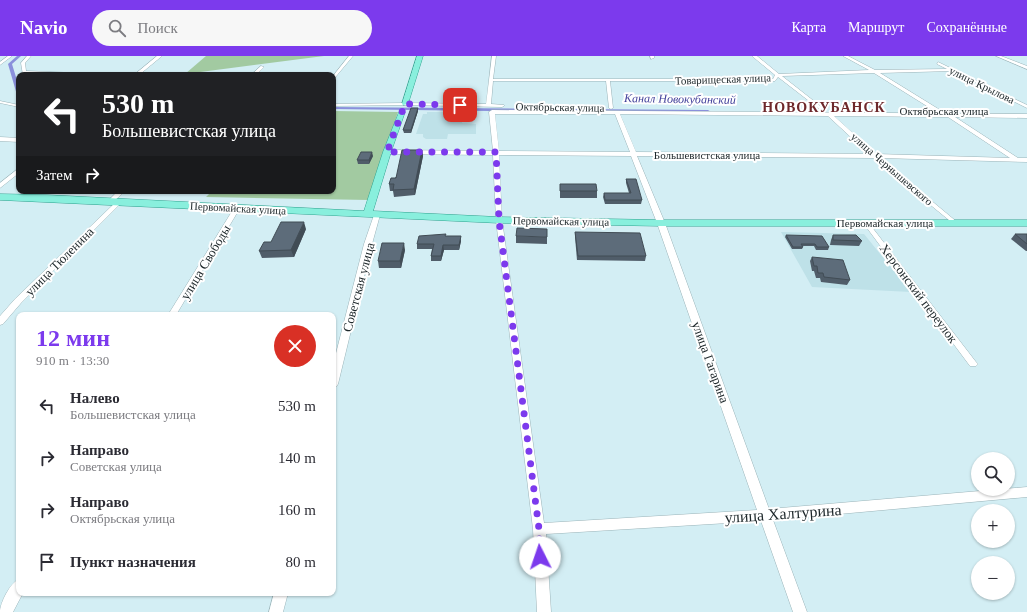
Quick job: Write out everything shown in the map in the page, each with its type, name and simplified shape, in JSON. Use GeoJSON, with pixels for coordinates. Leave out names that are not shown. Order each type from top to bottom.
{"type":"FeatureCollection","features":[{"type":"Feature","properties":{"kind":"main road","name":"Советская улица"},"geometry":{"type":"LineString","coordinates":[[405,104],[420,56]]}},
{"type":"Feature","properties":{"kind":"main road","name":"Советская улица"},"geometry":{"type":"LineString","coordinates":[[373,214],[387,152],[402,112]]}},
{"type":"Feature","properties":{"kind":"main road","name":"Первомайская улица"},"geometry":{"type":"LineString","coordinates":[[0,197],[499,220],[661,223],[1027,223]]}},
{"type":"Feature","properties":{"kind":"street"},"geometry":{"type":"LineString","coordinates":[[0,64],[10,56]]}},
{"type":"Feature","properties":{"kind":"street"},"geometry":{"type":"LineString","coordinates":[[25,72],[23,63],[29,56]]}},
{"type":"Feature","properties":{"kind":"street"},"geometry":{"type":"LineString","coordinates":[[140,72],[160,56]]}},
{"type":"Feature","properties":{"kind":"street"},"geometry":{"type":"LineString","coordinates":[[336,75],[351,56]]}},
{"type":"Feature","properties":{"kind":"street"},"geometry":{"type":"LineString","coordinates":[[494,56],[490,109],[496,152],[499,220],[539,529],[544,612]]}},
{"type":"Feature","properties":{"kind":"street"},"geometry":{"type":"LineString","coordinates":[[754,56],[822,110]]}},
{"type":"Feature","properties":{"kind":"street"},"geometry":{"type":"LineString","coordinates":[[844,56],[875,72],[938,111]]}},
{"type":"Feature","properties":{"kind":"street"},"geometry":{"type":"LineString","coordinates":[[998,56],[1027,68]]}},
{"type":"Feature","properties":{"kind":"street","name":"улица Крылова"},"geometry":{"type":"LineString","coordinates":[[938,63],[1027,107]]}},
{"type":"Feature","properties":{"kind":"street"},"geometry":{"type":"LineString","coordinates":[[1016,63],[1027,64]]}},
{"type":"Feature","properties":{"kind":"street"},"geometry":{"type":"LineString","coordinates":[[256,72],[262,67]]}},
{"type":"Feature","properties":{"kind":"street","name":"Товарищеская улица"},"geometry":{"type":"LineString","coordinates":[[491,80],[775,80],[777,75],[800,73],[953,70]]}},
{"type":"Feature","properties":{"kind":"street"},"geometry":{"type":"LineString","coordinates":[[608,80],[611,108]]}},
{"type":"Feature","properties":{"kind":"street"},"geometry":{"type":"LineString","coordinates":[[0,102],[16,105]]}},
{"type":"Feature","properties":{"kind":"street","name":"Октябрьская улица"},"geometry":{"type":"LineString","coordinates":[[336,105],[405,104],[490,109],[617,113],[1027,116]]}},
{"type":"Feature","properties":{"kind":"street","name":"Советская улица"},"geometry":{"type":"LineString","coordinates":[[402,112],[405,104]]}},
{"type":"Feature","properties":{"kind":"street","name":"Октябрьская улица"},"geometry":{"type":"LineString","coordinates":[[490,109],[611,108],[1027,111]]}},
{"type":"Feature","properties":{"kind":"street","name":"улица Гагарина"},"geometry":{"type":"LineString","coordinates":[[617,113],[632,154],[661,223],[800,612]]}},
{"type":"Feature","properties":{"kind":"street","name":"улица Чернышевского"},"geometry":{"type":"LineString","coordinates":[[829,114],[874,156],[955,223]]}},
{"type":"Feature","properties":{"kind":"street"},"geometry":{"type":"LineString","coordinates":[[949,115],[1027,166]]}},
{"type":"Feature","properties":{"kind":"street"},"geometry":{"type":"LineString","coordinates":[[0,140],[16,140]]}},
{"type":"Feature","properties":{"kind":"street","name":"Большевистская улица"},"geometry":{"type":"LineString","coordinates":[[387,152],[874,156],[1027,160]]}},
{"type":"Feature","properties":{"kind":"street"},"geometry":{"type":"LineString","coordinates":[[0,186],[16,173]]}},
{"type":"Feature","properties":{"kind":"street","name":"улица Тюленина"},"geometry":{"type":"LineString","coordinates":[[0,322],[18,301],[114,202],[120,194]]}},
{"type":"Feature","properties":{"kind":"street","name":"улица Свободы"},"geometry":{"type":"LineString","coordinates":[[174,312],[237,208]]}},
{"type":"Feature","properties":{"kind":"street","name":"Советская улица"},"geometry":{"type":"LineString","coordinates":[[336,372],[368,244],[373,214]]}},
{"type":"Feature","properties":{"kind":"street","name":"Херсонский переулок"},"geometry":{"type":"LineString","coordinates":[[866,223],[973,364]]}},
{"type":"Feature","properties":{"kind":"street","name":"улица Халтурина"},"geometry":{"type":"LineString","coordinates":[[539,529],[766,515],[1027,492]]}},
{"type":"Feature","properties":{"kind":"street"},"geometry":{"type":"LineString","coordinates":[[5,612],[16,592]]}},
{"type":"Feature","properties":{"kind":"street"},"geometry":{"type":"LineString","coordinates":[[276,612],[280,596]]}},
{"type":"Feature","properties":{"kind":"shaded area"},"geometry":{"type":"Polygon","coordinates":[[[427,112],[464,112],[462,123],[476,124],[476,134],[448,134],[447,139],[426,139],[423,137],[423,134],[416,134],[423,114],[427,114],[427,112]]]}},
{"type":"Feature","properties":{"kind":"shaded area"},"geometry":{"type":"Polygon","coordinates":[[[781,232],[864,234],[911,292],[812,287],[781,232]]]}},
{"type":"Feature","properties":{"kind":"green space"},"geometry":{"type":"Polygon","coordinates":[[[206,56],[324,56],[200,72],[187,72],[206,56]]]}},
{"type":"Feature","properties":{"kind":"green space"},"geometry":{"type":"Polygon","coordinates":[[[336,111],[398,112],[369,200],[206,197],[209,194],[336,194],[336,111]]]}},
{"type":"Feature","properties":{"kind":"building"},"geometry":{"type":"Polygon","coordinates":[[[411,108],[418,108],[411,130],[403,130],[411,108]]]}},
{"type":"Feature","properties":{"kind":"building"},"geometry":{"type":"Polygon","coordinates":[[[402,150],[422,150],[414,189],[393,190],[394,184],[389,184],[391,178],[396,178],[402,150]]]}},
{"type":"Feature","properties":{"kind":"building"},"geometry":{"type":"Polygon","coordinates":[[[361,152],[372,152],[369,160],[357,160],[361,152]]]}},
{"type":"Feature","properties":{"kind":"building"},"geometry":{"type":"Polygon","coordinates":[[[626,179],[636,179],[642,200],[605,200],[604,193],[631,193],[626,179]]]}},
{"type":"Feature","properties":{"kind":"building"},"geometry":{"type":"Polygon","coordinates":[[[560,184],[596,184],[597,191],[560,191],[560,184]]]}},
{"type":"Feature","properties":{"kind":"building"},"geometry":{"type":"Polygon","coordinates":[[[281,222],[304,222],[291,250],[259,251],[264,242],[271,242],[281,222]]]}},
{"type":"Feature","properties":{"kind":"building"},"geometry":{"type":"Polygon","coordinates":[[[517,228],[547,229],[547,237],[516,236],[517,228]]]}},
{"type":"Feature","properties":{"kind":"building"},"geometry":{"type":"Polygon","coordinates":[[[575,232],[640,233],[646,256],[578,256],[575,232]]]}},
{"type":"Feature","properties":{"kind":"building"},"geometry":{"type":"Polygon","coordinates":[[[446,234],[445,236],[461,236],[459,245],[443,245],[441,256],[431,256],[434,244],[417,244],[419,236],[446,234]]]}},
{"type":"Feature","properties":{"kind":"building"},"geometry":{"type":"Polygon","coordinates":[[[1015,234],[1027,234],[1027,244],[1015,234]]]}},
{"type":"Feature","properties":{"kind":"building"},"geometry":{"type":"Polygon","coordinates":[[[786,235],[822,236],[829,247],[817,247],[815,244],[801,244],[803,247],[793,247],[786,235]]]}},
{"type":"Feature","properties":{"kind":"building"},"geometry":{"type":"Polygon","coordinates":[[[833,235],[856,235],[862,241],[833,240],[833,235]]]}},
{"type":"Feature","properties":{"kind":"building"},"geometry":{"type":"Polygon","coordinates":[[[382,243],[404,243],[400,261],[378,261],[382,243]]]}},
{"type":"Feature","properties":{"kind":"building"},"geometry":{"type":"Polygon","coordinates":[[[812,257],[843,260],[850,280],[824,277],[823,273],[818,273],[817,266],[814,266],[812,257]]]}},
{"type":"Feature","properties":{"kind":"waterway","name":"Канал Новокубанский"},"geometry":{"type":"LineString","coordinates":[[16,85],[10,64],[19,56]]}},
{"type":"Feature","properties":{"kind":"waterway","name":"Канал Новокубанский"},"geometry":{"type":"LineString","coordinates":[[336,108],[708,112]]}},
{"type":"Feature","properties":{"kind":"district","name":"НОВОКУБАНСК"},"geometry":{"type":"Point","coordinates":[824,107]}},
{"type":"Feature","properties":{"kind":"route"},"geometry":{"type":"LineString","coordinates":[[460,105],[405,104],[387,152],[496,152],[499,220],[539,529],[540,557]]}}]}
